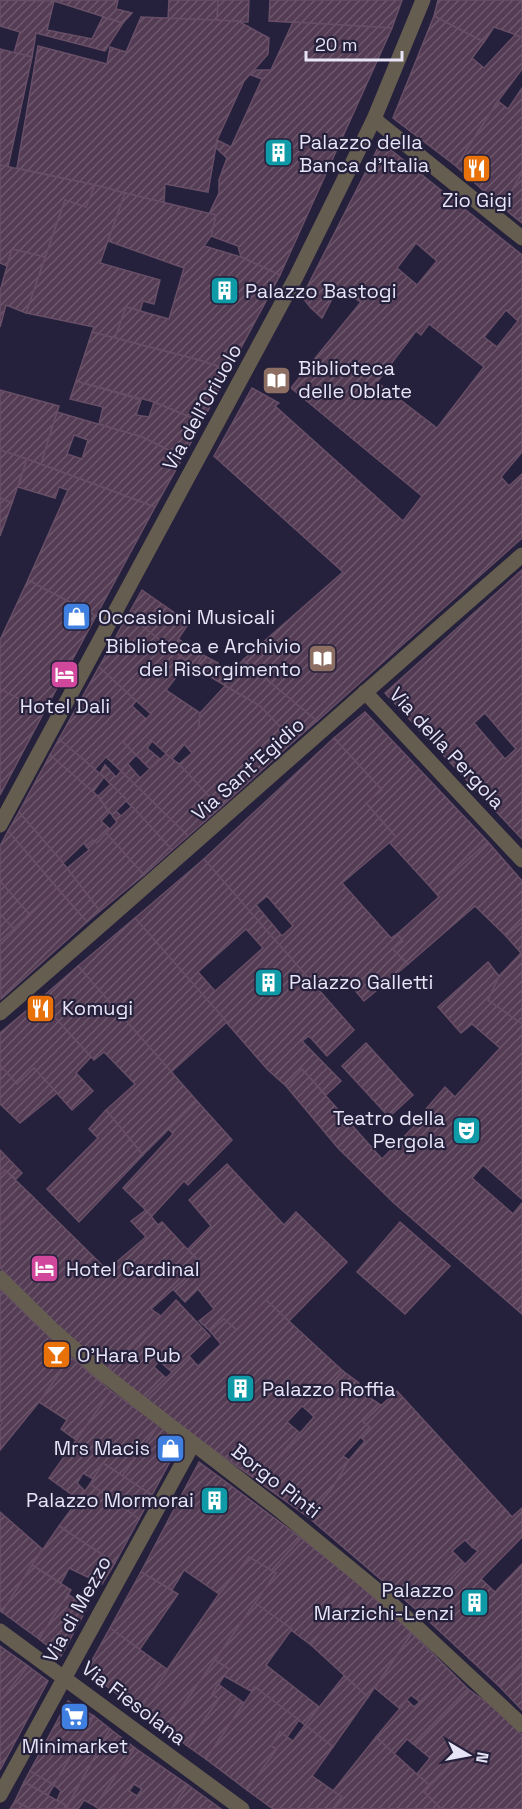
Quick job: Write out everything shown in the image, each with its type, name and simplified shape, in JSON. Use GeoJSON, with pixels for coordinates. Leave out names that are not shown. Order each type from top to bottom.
{"type":"FeatureCollection","features":[{"type":"Feature","properties":{"kind":"street","name":"Via dell'Oriuolo"},"geometry":{"type":"LineString","coordinates":[[0,825],[296,277],[374,119],[423,0]]}},
{"type":"Feature","properties":{"kind":"street"},"geometry":{"type":"LineString","coordinates":[[374,119],[522,238]]}},
{"type":"Feature","properties":{"kind":"street","name":"Via Sant'Egidio"},"geometry":{"type":"LineString","coordinates":[[0,1013],[191,848],[522,555]]}},
{"type":"Feature","properties":{"kind":"street","name":"Via della Pergola"},"geometry":{"type":"LineString","coordinates":[[365,692],[522,860]]}},
{"type":"Feature","properties":{"kind":"street","name":"Borgo Pinti"},"geometry":{"type":"LineString","coordinates":[[0,1278],[102,1373],[300,1526],[378,1591],[522,1725]]}},
{"type":"Feature","properties":{"kind":"street","name":"Via di Mezzo"},"geometry":{"type":"LineString","coordinates":[[0,1795],[193,1444]]}},
{"type":"Feature","properties":{"kind":"street","name":"Via Fiesolana"},"geometry":{"type":"LineString","coordinates":[[0,1630],[242,1809]]}},
{"type":"Feature","properties":{"kind":"building"},"geometry":{"type":"Polygon","coordinates":[[[0,0],[54,1],[47,30],[92,39],[103,17],[123,23],[105,51],[36,33],[32,57],[14,53],[20,32],[0,26],[0,0]]]}},
{"type":"Feature","properties":{"kind":"building"},"geometry":{"type":"Polygon","coordinates":[[[51,0],[118,0],[116,9],[132,13],[123,23],[51,0]]]}},
{"type":"Feature","properties":{"kind":"building"},"geometry":{"type":"Polygon","coordinates":[[[169,0],[218,0],[217,21],[168,19],[169,0]]]}},
{"type":"Feature","properties":{"kind":"building"},"geometry":{"type":"Polygon","coordinates":[[[218,0],[249,0],[248,22],[217,21],[218,0]]]}},
{"type":"Feature","properties":{"kind":"building"},"geometry":{"type":"Polygon","coordinates":[[[270,0],[402,0],[392,28],[269,21],[270,0]]]}},
{"type":"Feature","properties":{"kind":"building"},"geometry":{"type":"Polygon","coordinates":[[[438,0],[522,0],[522,37],[494,27],[484,42],[434,16],[438,0]]]}},
{"type":"Feature","properties":{"kind":"building"},"geometry":{"type":"Polygon","coordinates":[[[434,16],[484,42],[472,58],[484,68],[515,35],[522,37],[522,69],[498,101],[456,166],[393,118],[434,16]]]}},
{"type":"Feature","properties":{"kind":"building"},"geometry":{"type":"Polygon","coordinates":[[[141,17],[238,21],[269,38],[268,54],[244,81],[217,140],[208,192],[165,184],[164,203],[17,168],[38,46],[107,64],[110,47],[126,52],[141,17]]]}},
{"type":"Feature","properties":{"kind":"building","name":"Palazzo della Banca d'Italia"},"geometry":{"type":"Polygon","coordinates":[[[293,22],[392,28],[280,275],[241,257],[238,246],[211,236],[216,215],[209,214],[219,193],[219,180],[227,158],[216,148],[217,140],[231,147],[262,79],[251,75],[256,70],[271,70],[293,22]]]}},
{"type":"Feature","properties":{"kind":"building"},"geometry":{"type":"Polygon","coordinates":[[[0,49],[32,57],[8,167],[0,165],[0,49]]]}},
{"type":"Feature","properties":{"kind":"building"},"geometry":{"type":"Polygon","coordinates":[[[522,88],[522,173],[502,207],[456,166],[498,101],[508,109],[522,88]]]}},
{"type":"Feature","properties":{"kind":"building"},"geometry":{"type":"Polygon","coordinates":[[[381,142],[522,255],[522,452],[501,477],[509,486],[522,474],[522,538],[317,721],[243,660],[343,572],[214,456],[252,388],[279,403],[275,406],[403,521],[422,496],[291,388],[361,302],[336,286],[322,318],[302,297],[381,142]],[[416,243],[397,268],[417,285],[437,261],[416,243]],[[506,310],[484,337],[497,347],[518,321],[506,310]],[[429,324],[421,335],[416,331],[377,382],[437,428],[484,367],[429,324]]]}},
{"type":"Feature","properties":{"kind":"building"},"geometry":{"type":"Polygon","coordinates":[[[0,165],[95,185],[86,207],[65,200],[45,257],[12,249],[7,266],[0,263],[0,165]]]}},
{"type":"Feature","properties":{"kind":"building"},"geometry":{"type":"Polygon","coordinates":[[[522,173],[522,223],[502,207],[522,173]]]}},
{"type":"Feature","properties":{"kind":"building"},"geometry":{"type":"Polygon","coordinates":[[[95,185],[125,193],[100,263],[160,280],[154,304],[143,301],[140,311],[126,307],[115,338],[92,332],[94,327],[26,313],[65,200],[86,207],[95,185]]]}},
{"type":"Feature","properties":{"kind":"building","name":"Palazzo Bastogi"},"geometry":{"type":"Polygon","coordinates":[[[125,193],[216,215],[211,236],[204,246],[241,257],[280,275],[229,370],[115,338],[126,307],[169,319],[184,268],[108,241],[125,193]]]}},
{"type":"Feature","properties":{"kind":"building"},"geometry":{"type":"Polygon","coordinates":[[[12,249],[45,257],[26,313],[6,305],[0,327],[0,291],[12,249]]]}},
{"type":"Feature","properties":{"kind":"building"},"geometry":{"type":"Polygon","coordinates":[[[92,332],[229,370],[202,422],[154,402],[76,381],[92,332]]]}},
{"type":"Feature","properties":{"kind":"building"},"geometry":{"type":"Polygon","coordinates":[[[76,381],[141,400],[136,415],[149,417],[154,402],[202,422],[183,457],[142,437],[99,424],[103,407],[70,399],[76,381]]]}},
{"type":"Feature","properties":{"kind":"building"},"geometry":{"type":"Polygon","coordinates":[[[0,390],[59,406],[41,464],[0,450],[0,390]]]}},
{"type":"Feature","properties":{"kind":"building"},"geometry":{"type":"Polygon","coordinates":[[[57,412],[142,437],[183,457],[155,507],[41,464],[57,412]],[[74,435],[67,454],[82,459],[88,440],[74,435]]]}},
{"type":"Feature","properties":{"kind":"building"},"geometry":{"type":"Polygon","coordinates":[[[0,450],[27,459],[12,503],[0,498],[0,450]]]}},
{"type":"Feature","properties":{"kind":"building"},"geometry":{"type":"Polygon","coordinates":[[[27,459],[155,507],[96,616],[28,580],[68,490],[59,487],[55,498],[18,487],[27,459]]]}},
{"type":"Feature","properties":{"kind":"building"},"geometry":{"type":"Polygon","coordinates":[[[0,498],[12,503],[0,536],[0,498]]]}},
{"type":"Feature","properties":{"kind":"building"},"geometry":{"type":"Polygon","coordinates":[[[522,570],[522,839],[385,693],[522,570]],[[485,713],[474,723],[505,759],[516,749],[485,713]]]}},
{"type":"Feature","properties":{"kind":"building"},"geometry":{"type":"Polygon","coordinates":[[[28,580],[96,616],[44,712],[0,689],[0,640],[28,580]]]}},
{"type":"Feature","properties":{"kind":"building"},"geometry":{"type":"Polygon","coordinates":[[[142,590],[189,623],[178,639],[203,655],[195,668],[128,615],[142,590]]]}},
{"type":"Feature","properties":{"kind":"building"},"geometry":{"type":"Polygon","coordinates":[[[128,615],[188,662],[166,690],[200,713],[199,727],[172,759],[152,741],[147,748],[160,759],[150,769],[123,742],[151,714],[99,667],[128,615]]]}},
{"type":"Feature","properties":{"kind":"building"},"geometry":{"type":"Polygon","coordinates":[[[203,655],[218,663],[214,669],[228,678],[243,660],[317,721],[294,741],[260,706],[195,668],[203,655]]]}},
{"type":"Feature","properties":{"kind":"building"},"geometry":{"type":"Polygon","coordinates":[[[99,667],[136,701],[132,706],[146,719],[123,742],[136,755],[121,771],[106,757],[95,769],[59,739],[99,667]]]}},
{"type":"Feature","properties":{"kind":"building"},"geometry":{"type":"Polygon","coordinates":[[[225,686],[260,706],[294,741],[220,808],[179,764],[192,753],[184,744],[199,727],[200,713],[225,686]]]}},
{"type":"Feature","properties":{"kind":"building"},"geometry":{"type":"Polygon","coordinates":[[[0,689],[44,712],[0,795],[0,689]]]}},
{"type":"Feature","properties":{"kind":"building"},"geometry":{"type":"Polygon","coordinates":[[[365,712],[488,842],[433,890],[390,843],[396,837],[366,803],[382,790],[334,738],[365,712]]]}},
{"type":"Feature","properties":{"kind":"building"},"geometry":{"type":"Polygon","coordinates":[[[334,738],[382,790],[366,803],[396,837],[342,883],[391,938],[397,934],[403,941],[393,949],[408,964],[364,1001],[341,974],[319,992],[204,859],[334,738]],[[267,896],[256,905],[282,936],[293,926],[267,896]]]}},
{"type":"Feature","properties":{"kind":"building"},"geometry":{"type":"Polygon","coordinates":[[[59,739],[104,777],[93,792],[50,755],[59,739]]]}},
{"type":"Feature","properties":{"kind":"building"},"geometry":{"type":"Polygon","coordinates":[[[166,754],[179,764],[220,808],[188,836],[121,771],[128,764],[140,778],[166,754]]]}},
{"type":"Feature","properties":{"kind":"building"},"geometry":{"type":"Polygon","coordinates":[[[50,755],[98,796],[109,813],[101,821],[110,829],[97,843],[93,840],[86,846],[84,843],[63,863],[19,812],[50,755]]]}},
{"type":"Feature","properties":{"kind":"building"},"geometry":{"type":"Polygon","coordinates":[[[105,765],[116,777],[121,771],[188,836],[172,850],[100,773],[105,765]]]}},
{"type":"Feature","properties":{"kind":"building"},"geometry":{"type":"Polygon","coordinates":[[[111,784],[127,800],[116,811],[121,816],[132,806],[172,850],[144,875],[106,833],[117,822],[98,796],[111,784]]]}},
{"type":"Feature","properties":{"kind":"building"},"geometry":{"type":"Polygon","coordinates":[[[19,812],[100,911],[87,922],[8,831],[19,812]]]}},
{"type":"Feature","properties":{"kind":"building"},"geometry":{"type":"Polygon","coordinates":[[[8,831],[57,888],[29,914],[0,881],[0,846],[8,831]]]}},
{"type":"Feature","properties":{"kind":"building"},"geometry":{"type":"Polygon","coordinates":[[[106,833],[144,875],[100,911],[67,868],[89,850],[86,846],[93,840],[97,843],[106,833]]]}},
{"type":"Feature","properties":{"kind":"building"},"geometry":{"type":"Polygon","coordinates":[[[488,842],[522,881],[522,922],[506,936],[475,906],[408,964],[393,949],[403,941],[397,934],[439,897],[433,890],[488,842]]]}},
{"type":"Feature","properties":{"kind":"building","name":"Palazzo Galletti"},"geometry":{"type":"Polygon","coordinates":[[[204,859],[354,1030],[327,1056],[309,1036],[302,1041],[341,1081],[326,1095],[302,1069],[286,1086],[268,1070],[135,918],[204,859]],[[246,929],[198,972],[215,991],[263,948],[246,929]]]}},
{"type":"Feature","properties":{"kind":"building"},"geometry":{"type":"Polygon","coordinates":[[[0,881],[29,914],[14,929],[0,914],[0,881]]]}},
{"type":"Feature","properties":{"kind":"building"},"geometry":{"type":"Polygon","coordinates":[[[57,888],[87,922],[1,999],[0,941],[57,888]]]}},
{"type":"Feature","properties":{"kind":"building"},"geometry":{"type":"Polygon","coordinates":[[[0,914],[14,929],[0,941],[0,914]]]}},
{"type":"Feature","properties":{"kind":"building"},"geometry":{"type":"Polygon","coordinates":[[[135,918],[227,1022],[171,1072],[78,966],[135,918]]]}},
{"type":"Feature","properties":{"kind":"building"},"geometry":{"type":"Polygon","coordinates":[[[522,922],[521,1024],[488,1000],[499,976],[521,953],[506,936],[522,922]]]}},
{"type":"Feature","properties":{"kind":"building","name":"Teatro della Pergola"},"geometry":{"type":"Polygon","coordinates":[[[488,962],[499,976],[488,1000],[522,1024],[522,1199],[483,1165],[472,1178],[513,1214],[522,1203],[522,1314],[394,1203],[338,1148],[286,1086],[302,1069],[382,1159],[428,1112],[426,1109],[445,1087],[455,1097],[500,1048],[472,1024],[461,1033],[438,1007],[488,962]]]}},
{"type":"Feature","properties":{"kind":"building"},"geometry":{"type":"Polygon","coordinates":[[[78,966],[197,1101],[143,1155],[106,1110],[135,1084],[104,1052],[94,1060],[39,1000],[78,966]]]}},
{"type":"Feature","properties":{"kind":"building"},"geometry":{"type":"Polygon","coordinates":[[[39,1000],[91,1057],[76,1073],[93,1091],[72,1110],[34,1068],[17,1084],[0,1065],[0,1033],[39,1000]]]}},
{"type":"Feature","properties":{"kind":"building"},"geometry":{"type":"Polygon","coordinates":[[[366,1043],[413,1095],[389,1117],[342,1066],[366,1043]]]}},
{"type":"Feature","properties":{"kind":"building"},"geometry":{"type":"Polygon","coordinates":[[[0,1065],[17,1084],[34,1068],[57,1093],[20,1123],[0,1104],[0,1065]]]}},
{"type":"Feature","properties":{"kind":"building"},"geometry":{"type":"Polygon","coordinates":[[[197,1101],[232,1140],[188,1185],[184,1181],[152,1216],[123,1188],[173,1134],[169,1129],[197,1101]]]}},
{"type":"Feature","properties":{"kind":"building"},"geometry":{"type":"Polygon","coordinates":[[[106,1110],[143,1155],[79,1222],[47,1189],[98,1138],[89,1129],[106,1110]]]}},
{"type":"Feature","properties":{"kind":"building"},"geometry":{"type":"Polygon","coordinates":[[[0,1150],[22,1173],[16,1179],[5,1170],[0,1175],[0,1150]]]}},
{"type":"Feature","properties":{"kind":"building"},"geometry":{"type":"Polygon","coordinates":[[[227,1164],[284,1225],[296,1212],[347,1262],[289,1321],[266,1300],[237,1330],[224,1319],[210,1331],[199,1321],[214,1309],[198,1289],[185,1302],[173,1289],[201,1264],[188,1249],[211,1226],[189,1200],[227,1164]]]}},
{"type":"Feature","properties":{"kind":"building"},"geometry":{"type":"Polygon","coordinates":[[[5,1170],[31,1195],[0,1225],[0,1175],[5,1170]]]}},
{"type":"Feature","properties":{"kind":"building"},"geometry":{"type":"Polygon","coordinates":[[[31,1195],[107,1270],[146,1237],[131,1221],[146,1210],[158,1225],[162,1222],[201,1264],[151,1309],[161,1316],[110,1370],[65,1334],[0,1268],[0,1225],[31,1195]]]}},
{"type":"Feature","properties":{"kind":"building"},"geometry":{"type":"Polygon","coordinates":[[[400,1222],[450,1266],[405,1314],[357,1272],[400,1222]]]}},
{"type":"Feature","properties":{"kind":"building"},"geometry":{"type":"Polygon","coordinates":[[[0,1289],[35,1323],[0,1360],[0,1289]]]}},
{"type":"Feature","properties":{"kind":"building"},"geometry":{"type":"Polygon","coordinates":[[[176,1300],[210,1336],[172,1372],[159,1361],[154,1367],[166,1378],[143,1400],[110,1370],[176,1300]]]}},
{"type":"Feature","properties":{"kind":"building","name":"Palazzo Roffia"},"geometry":{"type":"Polygon","coordinates":[[[266,1300],[343,1371],[308,1411],[302,1406],[287,1422],[300,1433],[258,1481],[143,1400],[189,1356],[198,1366],[221,1344],[210,1331],[224,1319],[237,1330],[266,1300]]]}},
{"type":"Feature","properties":{"kind":"building"},"geometry":{"type":"Polygon","coordinates":[[[35,1323],[71,1357],[39,1402],[0,1450],[0,1425],[2,1423],[0,1421],[0,1360],[35,1323]]]}},
{"type":"Feature","properties":{"kind":"building"},"geometry":{"type":"Polygon","coordinates":[[[71,1357],[111,1391],[76,1440],[61,1429],[67,1420],[39,1402],[71,1357]]]}},
{"type":"Feature","properties":{"kind":"building"},"geometry":{"type":"Polygon","coordinates":[[[343,1371],[359,1383],[355,1388],[381,1405],[363,1422],[370,1427],[343,1456],[349,1460],[333,1487],[308,1517],[258,1481],[314,1417],[308,1411],[343,1371]]]}},
{"type":"Feature","properties":{"kind":"building"},"geometry":{"type":"Polygon","coordinates":[[[111,1391],[159,1425],[122,1476],[103,1463],[93,1479],[83,1473],[77,1483],[84,1490],[78,1499],[49,1478],[111,1391]]]}},
{"type":"Feature","properties":{"kind":"building"},"geometry":{"type":"Polygon","coordinates":[[[397,1391],[505,1509],[472,1547],[465,1540],[452,1551],[465,1564],[419,1612],[308,1517],[333,1487],[349,1460],[365,1441],[360,1437],[370,1427],[363,1422],[397,1391]]]}},
{"type":"Feature","properties":{"kind":"building"},"geometry":{"type":"Polygon","coordinates":[[[159,1425],[181,1441],[152,1495],[122,1476],[159,1425]]]}},
{"type":"Feature","properties":{"kind":"building","name":"Palazzo Mormorai"},"geometry":{"type":"Polygon","coordinates":[[[199,1462],[301,1538],[271,1571],[249,1557],[219,1594],[184,1570],[172,1590],[141,1572],[199,1462]]]}},
{"type":"Feature","properties":{"kind":"building"},"geometry":{"type":"Polygon","coordinates":[[[103,1463],[152,1495],[139,1519],[90,1484],[103,1463]]]}},
{"type":"Feature","properties":{"kind":"building"},"geometry":{"type":"Polygon","coordinates":[[[90,1484],[139,1519],[115,1563],[59,1526],[90,1484]]]}},
{"type":"Feature","properties":{"kind":"building","name":"Palazzo Marzichi-Lenzi"},"geometry":{"type":"Polygon","coordinates":[[[522,1508],[522,1537],[481,1579],[495,1592],[522,1564],[522,1662],[499,1686],[419,1612],[478,1551],[472,1547],[505,1509],[512,1517],[522,1508]]]}},
{"type":"Feature","properties":{"kind":"building"},"geometry":{"type":"Polygon","coordinates":[[[0,1512],[42,1549],[2,1612],[0,1611],[0,1512]]]}},
{"type":"Feature","properties":{"kind":"building"},"geometry":{"type":"Polygon","coordinates":[[[59,1526],[115,1563],[102,1584],[69,1568],[61,1583],[32,1565],[59,1526]]]}},
{"type":"Feature","properties":{"kind":"building"},"geometry":{"type":"Polygon","coordinates":[[[301,1538],[359,1584],[311,1645],[255,1603],[276,1573],[271,1571],[301,1538]]]}},
{"type":"Feature","properties":{"kind":"building"},"geometry":{"type":"Polygon","coordinates":[[[249,1557],[276,1573],[166,1729],[139,1710],[219,1594],[249,1557]]]}},
{"type":"Feature","properties":{"kind":"building"},"geometry":{"type":"Polygon","coordinates":[[[32,1565],[71,1590],[39,1639],[2,1612],[32,1565]]]}},
{"type":"Feature","properties":{"kind":"building"},"geometry":{"type":"Polygon","coordinates":[[[141,1572],[178,1594],[140,1649],[110,1628],[141,1572]]]}},
{"type":"Feature","properties":{"kind":"building"},"geometry":{"type":"Polygon","coordinates":[[[359,1584],[412,1633],[368,1697],[311,1645],[359,1584]]]}},
{"type":"Feature","properties":{"kind":"building"},"geometry":{"type":"Polygon","coordinates":[[[68,1594],[87,1608],[61,1656],[39,1639],[68,1594]]]}},
{"type":"Feature","properties":{"kind":"building"},"geometry":{"type":"Polygon","coordinates":[[[255,1603],[292,1629],[266,1665],[319,1707],[305,1725],[255,1687],[251,1691],[224,1676],[229,1669],[215,1660],[255,1603]]]}},
{"type":"Feature","properties":{"kind":"building"},"geometry":{"type":"Polygon","coordinates":[[[110,1628],[168,1670],[139,1710],[86,1671],[110,1628]]]}},
{"type":"Feature","properties":{"kind":"building"},"geometry":{"type":"Polygon","coordinates":[[[412,1633],[452,1673],[420,1702],[411,1695],[399,1708],[375,1688],[412,1633]]]}},
{"type":"Feature","properties":{"kind":"building"},"geometry":{"type":"Polygon","coordinates":[[[0,1646],[28,1666],[0,1701],[0,1646]]]}},
{"type":"Feature","properties":{"kind":"building"},"geometry":{"type":"Polygon","coordinates":[[[215,1660],[229,1669],[212,1694],[219,1699],[186,1745],[166,1729],[215,1660]]]}},
{"type":"Feature","properties":{"kind":"building"},"geometry":{"type":"Polygon","coordinates":[[[522,1662],[522,1710],[499,1686],[522,1662]]]}},
{"type":"Feature","properties":{"kind":"building"},"geometry":{"type":"Polygon","coordinates":[[[28,1666],[48,1681],[0,1770],[0,1701],[28,1666]]]}},
{"type":"Feature","properties":{"kind":"building"},"geometry":{"type":"Polygon","coordinates":[[[452,1673],[468,1689],[413,1744],[407,1739],[394,1754],[376,1737],[407,1700],[414,1707],[452,1673]]]}},
{"type":"Feature","properties":{"kind":"building"},"geometry":{"type":"Polygon","coordinates":[[[344,1676],[368,1697],[333,1747],[305,1725],[344,1676]]]}},
{"type":"Feature","properties":{"kind":"building"},"geometry":{"type":"Polygon","coordinates":[[[218,1684],[244,1703],[206,1759],[186,1745],[219,1699],[212,1694],[218,1684]]]}},
{"type":"Feature","properties":{"kind":"building"},"geometry":{"type":"Polygon","coordinates":[[[255,1687],[299,1720],[287,1737],[280,1732],[271,1746],[277,1749],[247,1790],[206,1759],[255,1687]]]}},
{"type":"Feature","properties":{"kind":"building"},"geometry":{"type":"Polygon","coordinates":[[[468,1689],[502,1713],[430,1786],[417,1774],[430,1758],[413,1744],[468,1689]]]}},
{"type":"Feature","properties":{"kind":"building"},"geometry":{"type":"Polygon","coordinates":[[[68,1701],[94,1716],[54,1785],[30,1771],[68,1701]]]}},
{"type":"Feature","properties":{"kind":"building"},"geometry":{"type":"Polygon","coordinates":[[[502,1713],[522,1735],[522,1809],[441,1809],[424,1792],[502,1713]]]}},
{"type":"Feature","properties":{"kind":"building"},"geometry":{"type":"Polygon","coordinates":[[[94,1716],[110,1729],[67,1806],[57,1800],[61,1791],[54,1785],[94,1716]]]}},
{"type":"Feature","properties":{"kind":"building"},"geometry":{"type":"Polygon","coordinates":[[[305,1725],[333,1747],[312,1776],[342,1797],[332,1809],[273,1809],[247,1790],[277,1749],[271,1746],[280,1732],[293,1741],[305,1725]]]}},
{"type":"Feature","properties":{"kind":"building"},"geometry":{"type":"Polygon","coordinates":[[[110,1729],[135,1748],[95,1806],[84,1800],[78,1809],[66,1809],[110,1729]]]}},
{"type":"Feature","properties":{"kind":"building"},"geometry":{"type":"Polygon","coordinates":[[[376,1737],[430,1786],[424,1792],[441,1809],[332,1809],[342,1797],[333,1791],[376,1737]]]}},
{"type":"Feature","properties":{"kind":"building"},"geometry":{"type":"Polygon","coordinates":[[[135,1748],[188,1785],[171,1809],[99,1809],[95,1806],[135,1748]],[[134,1784],[129,1791],[137,1796],[142,1789],[134,1784]]]}},
{"type":"Feature","properties":{"kind":"building"},"geometry":{"type":"Polygon","coordinates":[[[30,1771],[54,1785],[48,1795],[24,1782],[30,1771]]]}},
{"type":"Feature","properties":{"kind":"building"},"geometry":{"type":"Polygon","coordinates":[[[24,1782],[67,1806],[66,1809],[30,1809],[15,1801],[24,1782]]]}},
{"type":"Feature","properties":{"kind":"building"},"geometry":{"type":"Polygon","coordinates":[[[188,1785],[221,1809],[171,1809],[188,1785]]]}},
{"type":"Feature","properties":{"kind":"building"},"geometry":{"type":"Polygon","coordinates":[[[15,1801],[30,1809],[10,1809],[15,1801]]]}},
{"type":"Feature","properties":{"kind":"place","name":"Palazzo della Banca d'Italia"},"geometry":{"type":"Point","coordinates":[278,153]}},
{"type":"Feature","properties":{"kind":"place","name":"Zio Gigi"},"geometry":{"type":"Point","coordinates":[477,169]}},
{"type":"Feature","properties":{"kind":"place","name":"Palazzo Bastogi"},"geometry":{"type":"Point","coordinates":[224,291]}},
{"type":"Feature","properties":{"kind":"place","name":"Biblioteca delle Oblate"},"geometry":{"type":"Point","coordinates":[277,380]}},
{"type":"Feature","properties":{"kind":"place","name":"Occasioni Musicali"},"geometry":{"type":"Point","coordinates":[77,617]}},
{"type":"Feature","properties":{"kind":"place","name":"Biblioteca e Archivio del Risorgimento"},"geometry":{"type":"Point","coordinates":[322,658]}},
{"type":"Feature","properties":{"kind":"place","name":"Hotel Dali"},"geometry":{"type":"Point","coordinates":[65,675]}},
{"type":"Feature","properties":{"kind":"place","name":"Palazzo Galletti"},"geometry":{"type":"Point","coordinates":[268,982]}},
{"type":"Feature","properties":{"kind":"place","name":"Komugi"},"geometry":{"type":"Point","coordinates":[41,1008]}},
{"type":"Feature","properties":{"kind":"place","name":"Teatro della Pergola"},"geometry":{"type":"Point","coordinates":[466,1130]}},
{"type":"Feature","properties":{"kind":"place","name":"Hotel Cardinal"},"geometry":{"type":"Point","coordinates":[45,1269]}},
{"type":"Feature","properties":{"kind":"place","name":"O’Hara Pub"},"geometry":{"type":"Point","coordinates":[56,1355]}},
{"type":"Feature","properties":{"kind":"place","name":"Palazzo Roffia"},"geometry":{"type":"Point","coordinates":[241,1389]}},
{"type":"Feature","properties":{"kind":"place","name":"Mrs Macis"},"geometry":{"type":"Point","coordinates":[171,1448]}},
{"type":"Feature","properties":{"kind":"place","name":"Palazzo Mormorai"},"geometry":{"type":"Point","coordinates":[215,1500]}},
{"type":"Feature","properties":{"kind":"place","name":"Palazzo Marzichi-Lenzi"},"geometry":{"type":"Point","coordinates":[475,1602]}},
{"type":"Feature","properties":{"kind":"place","name":"Minimarket"},"geometry":{"type":"Point","coordinates":[75,1716]}}]}
